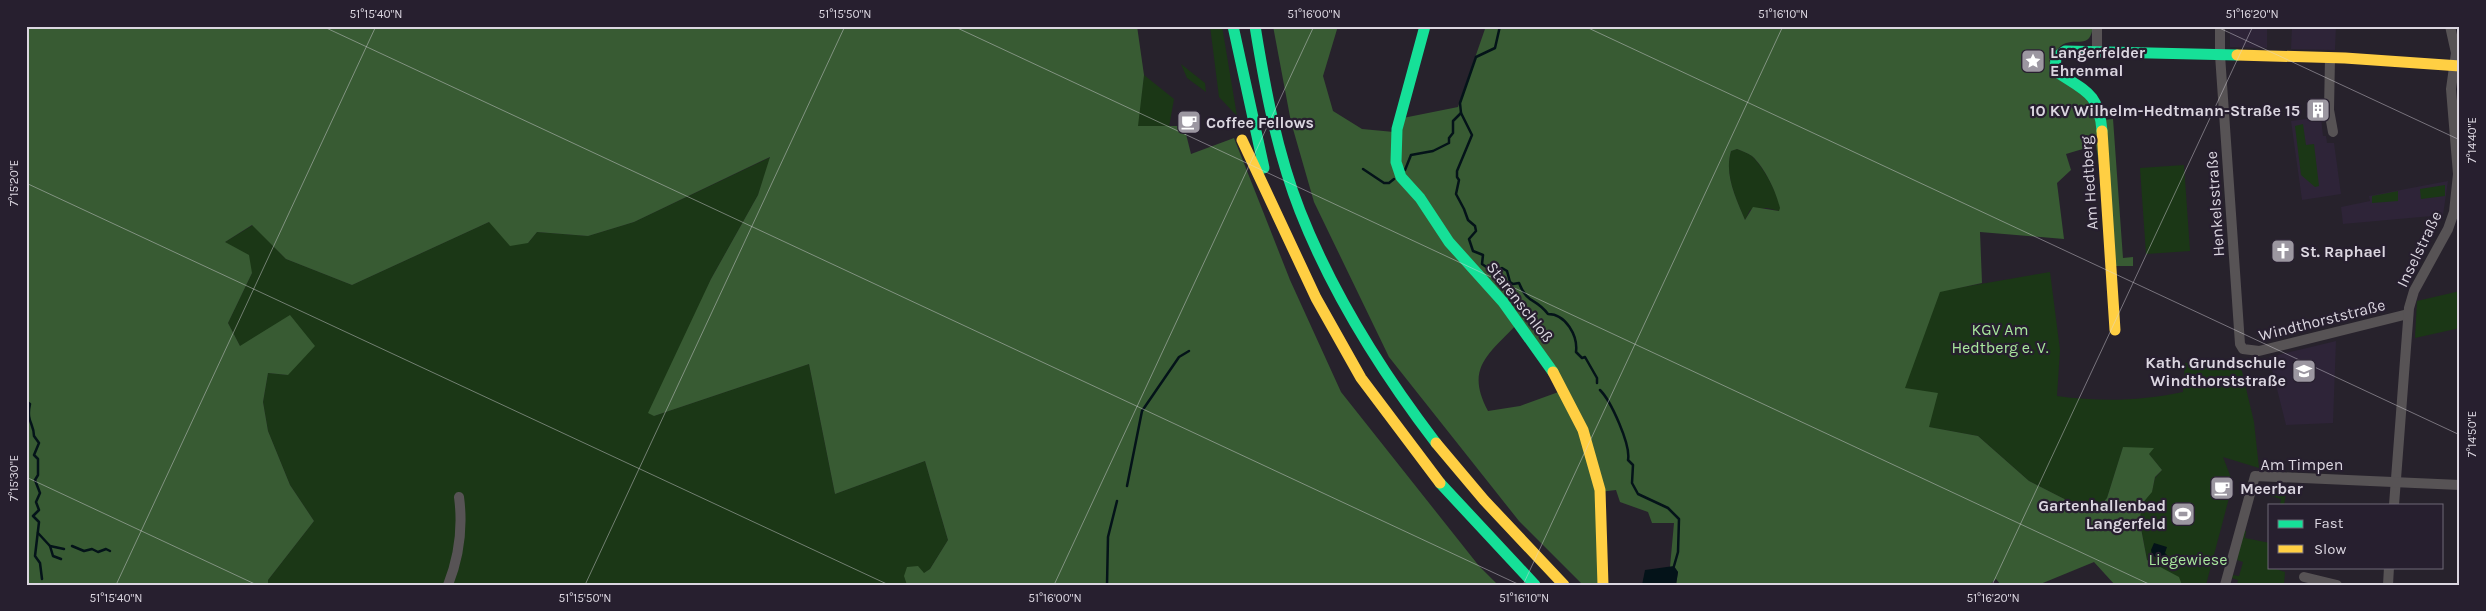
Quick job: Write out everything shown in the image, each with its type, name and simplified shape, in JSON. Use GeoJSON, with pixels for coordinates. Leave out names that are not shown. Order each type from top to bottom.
{"type":"FeatureCollection","features":[{"type":"Feature","properties":{"kind":"main road"},"geometry":{"type":"LineString","coordinates":[[1233,26],[1245,89],[1275,207]]}},
{"type":"Feature","properties":{"kind":"main road"},"geometry":{"type":"LineString","coordinates":[[1255,26],[1270,109],[1300,210],[1344,306],[1375,361],[1423,429],[1485,503],[1564,585]]}},
{"type":"Feature","properties":{"kind":"main road","name":"Starenschloß"},"geometry":{"type":"LineString","coordinates":[[1425,26],[1397,129],[1396,162],[1400,177],[1420,198],[1448,242],[1503,302],[1558,377],[1583,430],[1600,490],[1603,585]]}},
{"type":"Feature","properties":{"kind":"main road","name":"Am Hedtberg"},"geometry":{"type":"LineString","coordinates":[[2097,52],[2065,51],[2056,57],[2055,71],[2094,97],[2101,119],[2114,330]]}},
{"type":"Feature","properties":{"kind":"main road"},"geometry":{"type":"LineString","coordinates":[[2097,52],[2330,58],[2456,66]]}},
{"type":"Feature","properties":{"kind":"main road"},"geometry":{"type":"LineString","coordinates":[[1242,140],[1316,298],[1361,378],[1430,472],[1535,585]]}},
{"type":"Feature","properties":{"kind":"street"},"geometry":{"type":"LineString","coordinates":[[2097,26],[2097,52]]}},
{"type":"Feature","properties":{"kind":"street","name":"Henkelsstraße"},"geometry":{"type":"LineString","coordinates":[[2220,26],[2220,55],[2240,344],[2243,349]]}},
{"type":"Feature","properties":{"kind":"street","name":"Inselstraße"},"geometry":{"type":"LineString","coordinates":[[2394,504],[2408,314],[2412,297],[2448,229],[2454,212],[2458,174],[2451,89],[2456,66],[2456,53],[2450,26]]}},
{"type":"Feature","properties":{"kind":"street"},"geometry":{"type":"LineString","coordinates":[[2330,58],[2329,110],[2333,132]]}},
{"type":"Feature","properties":{"kind":"street","name":"Windthorststraße"},"geometry":{"type":"LineString","coordinates":[[2243,349],[2260,351],[2408,314]]}},
{"type":"Feature","properties":{"kind":"street","name":"Am Timpen"},"geometry":{"type":"LineString","coordinates":[[2225,585],[2255,476],[2460,485]]}},
{"type":"Feature","properties":{"kind":"street"},"geometry":{"type":"LineString","coordinates":[[448,585],[458,552],[462,517],[459,497]]}},
{"type":"Feature","properties":{"kind":"street"},"geometry":{"type":"LineString","coordinates":[[2388,585],[2389,568]]}},
{"type":"Feature","properties":{"kind":"street"},"geometry":{"type":"LineString","coordinates":[[2304,577],[2337,585]]}},
{"type":"Feature","properties":{"kind":"shaded area"},"geometry":{"type":"Polygon","coordinates":[[[2230,26],[2267,26],[2267,48],[2230,47],[2230,26]]]}},
{"type":"Feature","properties":{"kind":"shaded area"},"geometry":{"type":"Polygon","coordinates":[[[2292,26],[2336,26],[2335,50],[2291,49],[2292,26]]]}},
{"type":"Feature","properties":{"kind":"shaded area"},"geometry":{"type":"Polygon","coordinates":[[[2321,117],[2323,136],[2326,136],[2327,143],[2334,143],[2341,194],[2302,200],[2291,121],[2321,117]]]}},
{"type":"Feature","properties":{"kind":"shaded area"},"geometry":{"type":"Polygon","coordinates":[[[2448,181],[2443,215],[2343,224],[2341,207],[2370,201],[2369,196],[2448,181]]]}},
{"type":"Feature","properties":{"kind":"shaded area","name":"Kath. Grundschule Windthorststraße"},"geometry":{"type":"Polygon","coordinates":[[[2336,341],[2333,423],[2286,425],[2269,357],[2336,341]]]}},
{"type":"Feature","properties":{"kind":"shaded area"},"geometry":{"type":"Polygon","coordinates":[[[2154,543],[2167,547],[2165,553],[2169,557],[2165,563],[2152,555],[2151,550],[2154,543]]]}},
{"type":"Feature","properties":{"kind":"shaded area"},"geometry":{"type":"Polygon","coordinates":[[[1674,566],[1678,572],[1676,585],[1642,585],[1645,570],[1674,566]]]}},
{"type":"Feature","properties":{"kind":"green space"},"geometry":{"type":"Polygon","coordinates":[[[26,26],[1137,26],[1144,75],[1138,126],[1184,126],[1191,154],[1234,138],[1290,280],[1341,392],[1479,566],[1498,585],[907,585],[904,576],[907,567],[918,566],[924,573],[930,569],[948,540],[925,461],[835,494],[809,364],[654,416],[648,413],[711,279],[758,195],[770,157],[634,222],[588,236],[537,232],[528,243],[510,246],[489,222],[352,285],[286,259],[252,225],[225,242],[249,255],[252,273],[228,323],[240,346],[290,315],[315,346],[288,375],[268,373],[263,402],[268,431],[290,485],[314,521],[268,580],[268,585],[26,585],[26,26]]]}},
{"type":"Feature","properties":{"kind":"green space"},"geometry":{"type":"Polygon","coordinates":[[[1210,26],[1222,26],[1237,116],[1219,97],[1210,26]]]}},
{"type":"Feature","properties":{"kind":"green space"},"geometry":{"type":"Polygon","coordinates":[[[1273,26],[1338,26],[1323,76],[1333,111],[1362,129],[1394,132],[1403,118],[1458,107],[1486,26],[2093,26],[2092,33],[2087,40],[2063,44],[2056,50],[2049,61],[2085,93],[2096,121],[2113,119],[2123,258],[2133,257],[2133,266],[2114,266],[2096,145],[2066,154],[2071,170],[2057,183],[2064,239],[1980,232],[1982,283],[1940,292],[1905,388],[1938,393],[1929,427],[1978,436],[2029,481],[2082,508],[2097,510],[2107,498],[2123,447],[2154,448],[2149,454],[2162,470],[2155,477],[2152,492],[2141,505],[2140,523],[2147,560],[2179,577],[2182,585],[2115,585],[2094,562],[2038,585],[2001,585],[1996,579],[1989,585],[1676,585],[1678,572],[1674,567],[1670,567],[1674,523],[1652,523],[1648,512],[1620,502],[1616,490],[1599,492],[1604,585],[1583,585],[1519,521],[1389,357],[1314,202],[1291,122],[1273,26]],[[1737,149],[1731,151],[1729,160],[1730,178],[1745,220],[1753,207],[1779,211],[1780,208],[1776,194],[1761,167],[1752,156],[1737,149]],[[1516,325],[1489,354],[1479,373],[1481,396],[1488,411],[1520,406],[1564,390],[1516,325]]]}},
{"type":"Feature","properties":{"kind":"green space"},"geometry":{"type":"Polygon","coordinates":[[[1181,64],[1205,83],[1206,92],[1187,78],[1181,64]]]}},
{"type":"Feature","properties":{"kind":"green space"},"geometry":{"type":"Polygon","coordinates":[[[1144,75],[1174,99],[1169,127],[1137,127],[1144,75]]]}},
{"type":"Feature","properties":{"kind":"green space"},"geometry":{"type":"Polygon","coordinates":[[[2303,124],[2306,145],[2314,144],[2319,186],[2315,187],[2301,175],[2295,126],[2303,124]]]}},
{"type":"Feature","properties":{"kind":"green space"},"geometry":{"type":"Polygon","coordinates":[[[1737,149],[1752,156],[1770,180],[1781,208],[1779,211],[1767,208],[1750,210],[1745,220],[1730,178],[1729,160],[1731,151],[1737,149]]]}},
{"type":"Feature","properties":{"kind":"green space"},"geometry":{"type":"Polygon","coordinates":[[[771,157],[758,195],[711,279],[654,416],[809,364],[835,494],[925,461],[948,540],[930,569],[907,585],[268,585],[268,580],[314,521],[290,485],[268,431],[263,402],[268,373],[288,375],[240,346],[228,323],[252,273],[225,242],[253,225],[286,259],[352,285],[489,222],[528,243],[537,232],[588,236],[634,222],[771,157]]]}},
{"type":"Feature","properties":{"kind":"green space"},"geometry":{"type":"Polygon","coordinates":[[[2184,165],[2190,251],[2146,254],[2140,168],[2184,165]]]}},
{"type":"Feature","properties":{"kind":"green space"},"geometry":{"type":"Polygon","coordinates":[[[2445,185],[2445,196],[2421,199],[2420,189],[2445,185]]]}},
{"type":"Feature","properties":{"kind":"green space"},"geometry":{"type":"Polygon","coordinates":[[[2398,191],[2398,201],[2372,203],[2372,196],[2398,191]]]}},
{"type":"Feature","properties":{"kind":"green space"},"geometry":{"type":"Polygon","coordinates":[[[2050,272],[2060,350],[2057,396],[2120,400],[2167,395],[2183,392],[2185,363],[2232,360],[2233,365],[2240,363],[2254,422],[2259,468],[2223,457],[2233,483],[2206,585],[2182,585],[2147,560],[2140,522],[2141,505],[2152,491],[2155,478],[2162,470],[2148,453],[2153,448],[2123,448],[2107,498],[2097,510],[2082,508],[2029,481],[1978,436],[1928,427],[1904,388],[1940,291],[2050,272]]]}},
{"type":"Feature","properties":{"kind":"green space"},"geometry":{"type":"Polygon","coordinates":[[[2460,291],[2460,328],[2415,338],[2417,301],[2460,291]]]}},
{"type":"Feature","properties":{"kind":"green space"},"geometry":{"type":"Polygon","coordinates":[[[2262,487],[2287,488],[2284,504],[2280,504],[2281,499],[2257,492],[2262,487]]]}},
{"type":"Feature","properties":{"kind":"green space"},"geometry":{"type":"Polygon","coordinates":[[[2244,531],[2246,531],[2245,538],[2268,543],[2268,568],[2285,572],[2284,585],[2237,585],[2238,580],[2232,578],[2233,575],[2239,576],[2243,562],[2237,560],[2244,531]]]}},
{"type":"Feature","properties":{"kind":"waterway"},"geometry":{"type":"LineString","coordinates":[[1500,26],[1495,48],[1476,57],[1460,103],[1461,113],[1472,135],[1457,171],[1459,180],[1456,194],[1468,220],[1475,226],[1476,231],[1469,239],[1473,251],[1483,255],[1482,264],[1492,271],[1497,272],[1502,268],[1507,271],[1510,282],[1513,284],[1519,283],[1529,298],[1548,314],[1560,318],[1570,327],[1575,339],[1576,352],[1582,358],[1585,357],[1597,378],[1597,383]]}},
{"type":"Feature","properties":{"kind":"waterway"},"geometry":{"type":"LineString","coordinates":[[1405,170],[1411,155],[1433,151],[1449,143],[1449,138],[1453,133],[1453,121],[1461,113]]}},
{"type":"Feature","properties":{"kind":"waterway"},"geometry":{"type":"LineString","coordinates":[[1363,169],[1384,183],[1389,183],[1394,179]]}},
{"type":"Feature","properties":{"kind":"waterway"},"geometry":{"type":"LineString","coordinates":[[1127,486],[1142,411],[1179,357],[1189,351]]}},
{"type":"Feature","properties":{"kind":"waterway"},"geometry":{"type":"LineString","coordinates":[[1600,390],[1609,403],[1623,434],[1628,460],[1633,465],[1632,483],[1638,494],[1668,508],[1679,519],[1678,552],[1674,566]]}},
{"type":"Feature","properties":{"kind":"waterway"},"geometry":{"type":"LineString","coordinates":[[26,401],[30,404],[30,419],[34,436],[39,443],[34,455],[38,459],[38,475],[35,480],[40,493],[36,502],[39,510],[33,516],[39,522],[35,556],[40,563],[42,579]]}},
{"type":"Feature","properties":{"kind":"waterway"},"geometry":{"type":"LineString","coordinates":[[1107,585],[1108,537],[1117,501]]}},
{"type":"Feature","properties":{"kind":"waterway"},"geometry":{"type":"LineString","coordinates":[[38,533],[50,546],[64,549]]}},
{"type":"Feature","properties":{"kind":"waterway"},"geometry":{"type":"LineString","coordinates":[[50,546],[53,556],[61,559]]}},
{"type":"Feature","properties":{"kind":"waterway"},"geometry":{"type":"LineString","coordinates":[[72,546],[84,551],[92,549],[98,552],[106,549],[110,551]]}},
{"type":"Feature","properties":{"kind":"traffic: fast"},"geometry":{"type":"LineString","coordinates":[[1233,26],[1264,168]]}},
{"type":"Feature","properties":{"kind":"traffic: fast"},"geometry":{"type":"LineString","coordinates":[[1255,26],[1278,143],[1292,189],[1313,242],[1327,273],[1360,332],[1396,388],[1436,443]]}},
{"type":"Feature","properties":{"kind":"traffic: fast"},"geometry":{"type":"LineString","coordinates":[[1425,26],[1397,129],[1396,162],[1401,177],[1420,198],[1449,242],[1503,302],[1553,372]]}},
{"type":"Feature","properties":{"kind":"traffic: fast"},"geometry":{"type":"LineString","coordinates":[[2102,131],[2098,108],[2094,100],[2082,88],[2055,71],[2056,57],[2065,51],[2237,55]]}},
{"type":"Feature","properties":{"kind":"traffic: fast"},"geometry":{"type":"LineString","coordinates":[[1440,483],[1535,585]]}},
{"type":"Feature","properties":{"kind":"traffic: slow"},"geometry":{"type":"LineString","coordinates":[[2237,55],[2345,58],[2460,66]]}},
{"type":"Feature","properties":{"kind":"traffic: slow"},"geometry":{"type":"LineString","coordinates":[[2102,131],[2115,330]]}},
{"type":"Feature","properties":{"kind":"traffic: slow"},"geometry":{"type":"LineString","coordinates":[[1242,140],[1316,298],[1361,378],[1440,483]]}},
{"type":"Feature","properties":{"kind":"traffic: slow"},"geometry":{"type":"LineString","coordinates":[[1553,372],[1583,430],[1600,490],[1603,585]]}},
{"type":"Feature","properties":{"kind":"traffic: slow"},"geometry":{"type":"LineString","coordinates":[[1436,443],[1484,500],[1564,585]]}},
{"type":"Feature","properties":{"kind":"place","name":"Langerfelder Ehrenmal"},"geometry":{"type":"Point","coordinates":[2033,61]}},
{"type":"Feature","properties":{"kind":"place","name":"10 KV Wilhelm-Hedtmann-Straße 15"},"geometry":{"type":"Point","coordinates":[2318,110]}},
{"type":"Feature","properties":{"kind":"place","name":"Coffee Fellows"},"geometry":{"type":"Point","coordinates":[1189,122]}},
{"type":"Feature","properties":{"kind":"place","name":"St. Raphael"},"geometry":{"type":"Point","coordinates":[2283,251]}},
{"type":"Feature","properties":{"kind":"place","name":"Kath. Grundschule Windthorststraße"},"geometry":{"type":"Point","coordinates":[2304,371]}},
{"type":"Feature","properties":{"kind":"place","name":"Meerbar"},"geometry":{"type":"Point","coordinates":[2222,488]}},
{"type":"Feature","properties":{"kind":"place","name":"Gartenhallenbad Langerfeld"},"geometry":{"type":"Point","coordinates":[2183,514]}},
{"type":"Feature","properties":{"kind":"park label","name":"KGV Am Hedtberg e. V."},"geometry":{"type":"Point","coordinates":[2000,338]}},
{"type":"Feature","properties":{"kind":"park label","name":"Liegewiese"},"geometry":{"type":"Point","coordinates":[2188,559]}}]}
